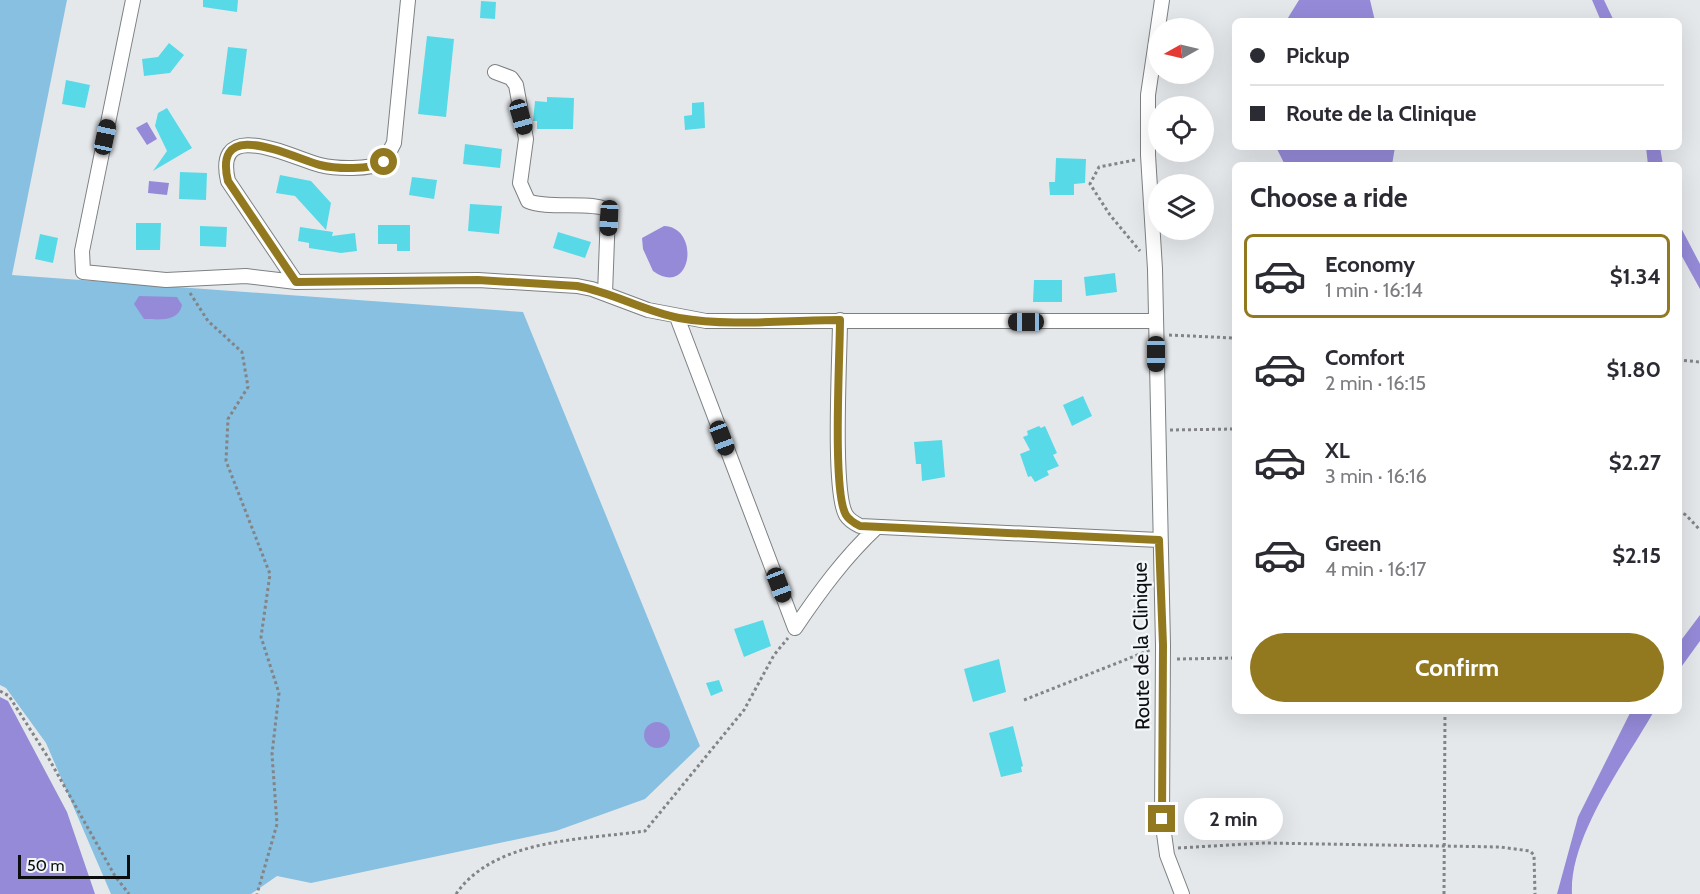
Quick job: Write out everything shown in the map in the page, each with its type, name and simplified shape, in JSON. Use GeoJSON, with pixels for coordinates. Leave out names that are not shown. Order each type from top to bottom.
{"type":"FeatureCollection","features":[{"type":"Feature","properties":{"kind":"street"},"geometry":{"type":"LineString","coordinates":[[133,0],[82,251],[83,272],[181,279],[246,276],[296,282],[478,280],[577,286],[677,317],[706,321],[840,320],[1156,328]]}},
{"type":"Feature","properties":{"kind":"street"},"geometry":{"type":"LineString","coordinates":[[296,282],[228,181],[226,174],[231,152],[235,147],[253,144],[322,166],[375,166],[384,162],[394,142],[408,0]]}},
{"type":"Feature","properties":{"kind":"street","name":"Route de la Clinique"},"geometry":{"type":"LineString","coordinates":[[1148,96],[1162,0]]}},
{"type":"Feature","properties":{"kind":"street"},"geometry":{"type":"LineString","coordinates":[[495,72],[512,78],[516,85],[526,139],[520,183],[528,201],[537,205],[563,207],[600,206],[608,212],[605,294]]}},
{"type":"Feature","properties":{"kind":"street","name":"Route de la Clinique"},"geometry":{"type":"LineString","coordinates":[[1148,162],[1155,269],[1156,429],[1163,652],[1162,819],[1166,848],[1182,894]]}},
{"type":"Feature","properties":{"kind":"street"},"geometry":{"type":"LineString","coordinates":[[677,317],[795,627]]}},
{"type":"Feature","properties":{"kind":"street"},"geometry":{"type":"LineString","coordinates":[[840,320],[838,468],[841,498],[845,513],[852,521],[860,526],[1159,540]]}},
{"type":"Feature","properties":{"kind":"street"},"geometry":{"type":"LineString","coordinates":[[795,627],[825,584],[853,550],[877,526]]}},
{"type":"Feature","properties":{"kind":"path"},"geometry":{"type":"LineString","coordinates":[[1148,155],[1124,163],[1099,167],[1090,184],[1110,215],[1155,269]]}},
{"type":"Feature","properties":{"kind":"path"},"geometry":{"type":"LineString","coordinates":[[181,279],[208,321],[242,352],[248,387],[228,419],[226,461],[270,574],[261,637],[279,693],[272,754],[277,824],[257,894]]}},
{"type":"Feature","properties":{"kind":"path"},"geometry":{"type":"LineString","coordinates":[[1156,328],[1232,338]]}},
{"type":"Feature","properties":{"kind":"path"},"geometry":{"type":"LineString","coordinates":[[1682,360],[1700,362]]}},
{"type":"Feature","properties":{"kind":"path"},"geometry":{"type":"LineString","coordinates":[[1156,429],[1190,432],[1232,429]]}},
{"type":"Feature","properties":{"kind":"path"},"geometry":{"type":"LineString","coordinates":[[1682,513],[1700,530]]}},
{"type":"Feature","properties":{"kind":"path"},"geometry":{"type":"LineString","coordinates":[[456,894],[482,866],[512,852],[645,831],[744,710],[774,655],[795,627]]}},
{"type":"Feature","properties":{"kind":"path"},"geometry":{"type":"LineString","coordinates":[[1024,700],[1163,652],[1232,658]]}},
{"type":"Feature","properties":{"kind":"path"},"geometry":{"type":"LineString","coordinates":[[0,691],[9,696],[43,750],[115,876],[129,894]]}},
{"type":"Feature","properties":{"kind":"path"},"geometry":{"type":"LineString","coordinates":[[1444,714],[1444,894]]}},
{"type":"Feature","properties":{"kind":"path"},"geometry":{"type":"LineString","coordinates":[[1166,848],[1264,843],[1485,846],[1530,851],[1535,861],[1535,894]]}},
{"type":"Feature","properties":{"kind":"shaded area"},"geometry":{"type":"Polygon","coordinates":[[[0,0],[67,0],[12,275],[523,312],[700,746],[645,799],[556,831],[311,883],[277,876],[251,894],[111,894],[46,743],[6,688],[0,685],[0,0]]]}},
{"type":"Feature","properties":{"kind":"shaded area"},"geometry":{"type":"Polygon","coordinates":[[[1299,0],[1370,0],[1374,18],[1288,18],[1299,0]]]}},
{"type":"Feature","properties":{"kind":"shaded area"},"geometry":{"type":"Polygon","coordinates":[[[1592,0],[1604,0],[1613,18],[1600,18],[1592,0]]]}},
{"type":"Feature","properties":{"kind":"shaded area"},"geometry":{"type":"Polygon","coordinates":[[[147,122],[157,139],[147,145],[136,128],[147,122]]]}},
{"type":"Feature","properties":{"kind":"shaded area"},"geometry":{"type":"Polygon","coordinates":[[[1278,150],[1394,150],[1392,162],[1284,162],[1278,150]]]}},
{"type":"Feature","properties":{"kind":"shaded area"},"geometry":{"type":"Polygon","coordinates":[[[1646,150],[1660,150],[1662,162],[1648,162],[1646,150]]]}},
{"type":"Feature","properties":{"kind":"shaded area"},"geometry":{"type":"Polygon","coordinates":[[[149,181],[169,183],[167,195],[148,193],[149,181]]]}},
{"type":"Feature","properties":{"kind":"shaded area"},"geometry":{"type":"Polygon","coordinates":[[[664,226],[676,229],[683,237],[687,248],[687,259],[683,269],[676,276],[666,277],[653,271],[643,249],[642,238],[664,226]]]}},
{"type":"Feature","properties":{"kind":"shaded area"},"geometry":{"type":"Polygon","coordinates":[[[1682,230],[1700,264],[1700,289],[1682,256],[1682,230]]]}},
{"type":"Feature","properties":{"kind":"shaded area"},"geometry":{"type":"Polygon","coordinates":[[[139,296],[177,297],[182,305],[176,315],[167,319],[144,319],[134,304],[139,296]]]}},
{"type":"Feature","properties":{"kind":"shaded area"},"geometry":{"type":"Polygon","coordinates":[[[1700,615],[1700,641],[1682,666],[1682,639],[1700,615]]]}},
{"type":"Feature","properties":{"kind":"shaded area"},"geometry":{"type":"Polygon","coordinates":[[[0,697],[8,701],[67,812],[95,894],[0,894],[0,697]]]}},
{"type":"Feature","properties":{"kind":"shaded area"},"geometry":{"type":"Polygon","coordinates":[[[1630,714],[1652,714],[1589,824],[1574,872],[1572,894],[1557,894],[1578,817],[1630,714]]]}},
{"type":"Feature","properties":{"kind":"shaded area"},"geometry":{"type":"Polygon","coordinates":[[[657,722],[666,726],[670,735],[666,744],[657,748],[648,744],[644,735],[648,726],[657,722]]]}},
{"type":"Feature","properties":{"kind":"building"},"geometry":{"type":"Polygon","coordinates":[[[203,0],[238,0],[237,12],[203,7],[203,0]]]}},
{"type":"Feature","properties":{"kind":"building"},"geometry":{"type":"Polygon","coordinates":[[[481,1],[496,2],[495,19],[480,18],[481,1]]]}},
{"type":"Feature","properties":{"kind":"building"},"geometry":{"type":"Polygon","coordinates":[[[427,36],[454,39],[446,117],[418,114],[427,36]]]}},
{"type":"Feature","properties":{"kind":"building"},"geometry":{"type":"Polygon","coordinates":[[[169,43],[184,55],[170,73],[144,76],[142,59],[158,57],[169,43]]]}},
{"type":"Feature","properties":{"kind":"building"},"geometry":{"type":"Polygon","coordinates":[[[228,47],[247,49],[241,96],[222,94],[228,47]]]}},
{"type":"Feature","properties":{"kind":"building"},"geometry":{"type":"Polygon","coordinates":[[[66,80],[90,85],[85,108],[62,104],[66,80]]]}},
{"type":"Feature","properties":{"kind":"building"},"geometry":{"type":"Polygon","coordinates":[[[547,97],[574,98],[573,129],[537,129],[537,121],[533,121],[535,101],[547,102],[547,97]]]}},
{"type":"Feature","properties":{"kind":"building"},"geometry":{"type":"Polygon","coordinates":[[[704,102],[705,128],[685,130],[684,116],[692,115],[692,103],[704,102]]]}},
{"type":"Feature","properties":{"kind":"building"},"geometry":{"type":"Polygon","coordinates":[[[167,108],[192,148],[153,171],[167,151],[155,126],[158,113],[167,108]]]}},
{"type":"Feature","properties":{"kind":"building"},"geometry":{"type":"Polygon","coordinates":[[[465,144],[502,149],[500,168],[463,164],[465,144]]]}},
{"type":"Feature","properties":{"kind":"building"},"geometry":{"type":"Polygon","coordinates":[[[1056,158],[1086,159],[1085,183],[1074,184],[1074,195],[1050,195],[1049,182],[1055,182],[1056,158]]]}},
{"type":"Feature","properties":{"kind":"building"},"geometry":{"type":"Polygon","coordinates":[[[180,172],[207,173],[206,200],[179,199],[180,172]]]}},
{"type":"Feature","properties":{"kind":"building"},"geometry":{"type":"Polygon","coordinates":[[[280,175],[311,181],[331,203],[326,230],[295,196],[276,193],[280,175]]]}},
{"type":"Feature","properties":{"kind":"building"},"geometry":{"type":"Polygon","coordinates":[[[412,177],[437,180],[434,199],[409,195],[412,177]]]}},
{"type":"Feature","properties":{"kind":"building"},"geometry":{"type":"Polygon","coordinates":[[[470,204],[502,206],[499,234],[468,231],[470,204]]]}},
{"type":"Feature","properties":{"kind":"building"},"geometry":{"type":"Polygon","coordinates":[[[136,223],[161,223],[160,250],[136,250],[136,223]]]}},
{"type":"Feature","properties":{"kind":"building"},"geometry":{"type":"Polygon","coordinates":[[[378,225],[410,225],[410,251],[397,251],[397,244],[378,244],[378,225]]]}},
{"type":"Feature","properties":{"kind":"building"},"geometry":{"type":"Polygon","coordinates":[[[200,226],[227,227],[226,247],[200,246],[200,226]]]}},
{"type":"Feature","properties":{"kind":"building"},"geometry":{"type":"Polygon","coordinates":[[[300,227],[333,232],[332,236],[355,233],[357,251],[341,253],[309,248],[309,243],[298,241],[300,227]]]}},
{"type":"Feature","properties":{"kind":"building"},"geometry":{"type":"Polygon","coordinates":[[[558,232],[591,242],[585,258],[553,248],[558,232]]]}},
{"type":"Feature","properties":{"kind":"building"},"geometry":{"type":"Polygon","coordinates":[[[40,234],[58,238],[53,263],[35,259],[40,234]]]}},
{"type":"Feature","properties":{"kind":"building"},"geometry":{"type":"Polygon","coordinates":[[[1115,273],[1117,292],[1086,296],[1084,277],[1115,273]]]}},
{"type":"Feature","properties":{"kind":"building"},"geometry":{"type":"Polygon","coordinates":[[[1034,280],[1062,280],[1062,302],[1033,302],[1034,280]]]}},
{"type":"Feature","properties":{"kind":"building"},"geometry":{"type":"Polygon","coordinates":[[[1083,396],[1092,416],[1072,426],[1063,405],[1083,396]]]}},
{"type":"Feature","properties":{"kind":"building"},"geometry":{"type":"Polygon","coordinates":[[[1039,426],[1041,428],[1045,426],[1057,453],[1053,455],[1059,466],[1047,471],[1049,475],[1035,482],[1031,476],[1028,477],[1020,454],[1030,450],[1023,437],[1028,435],[1027,431],[1039,426]]]}},
{"type":"Feature","properties":{"kind":"building"},"geometry":{"type":"Polygon","coordinates":[[[942,440],[945,477],[922,481],[921,464],[916,464],[914,442],[942,440]]]}},
{"type":"Feature","properties":{"kind":"building"},"geometry":{"type":"Polygon","coordinates":[[[763,620],[771,646],[744,657],[734,629],[763,620]]]}},
{"type":"Feature","properties":{"kind":"building"},"geometry":{"type":"Polygon","coordinates":[[[999,659],[1006,692],[973,702],[964,669],[999,659]]]}},
{"type":"Feature","properties":{"kind":"building"},"geometry":{"type":"Polygon","coordinates":[[[719,680],[723,691],[711,696],[706,683],[719,680]]]}},
{"type":"Feature","properties":{"kind":"building"},"geometry":{"type":"Polygon","coordinates":[[[1013,726],[1023,766],[1021,767],[1022,772],[1001,777],[989,733],[1013,726]]]}},
{"type":"Feature","properties":{"kind":"route"},"geometry":{"type":"LineString","coordinates":[[384,162],[375,166],[322,166],[253,144],[235,147],[231,152],[226,174],[228,181],[296,282],[478,280],[577,286],[592,289],[648,310],[706,321],[840,320],[838,468],[845,513],[860,526],[1159,540],[1163,645],[1162,819]]}}]}
